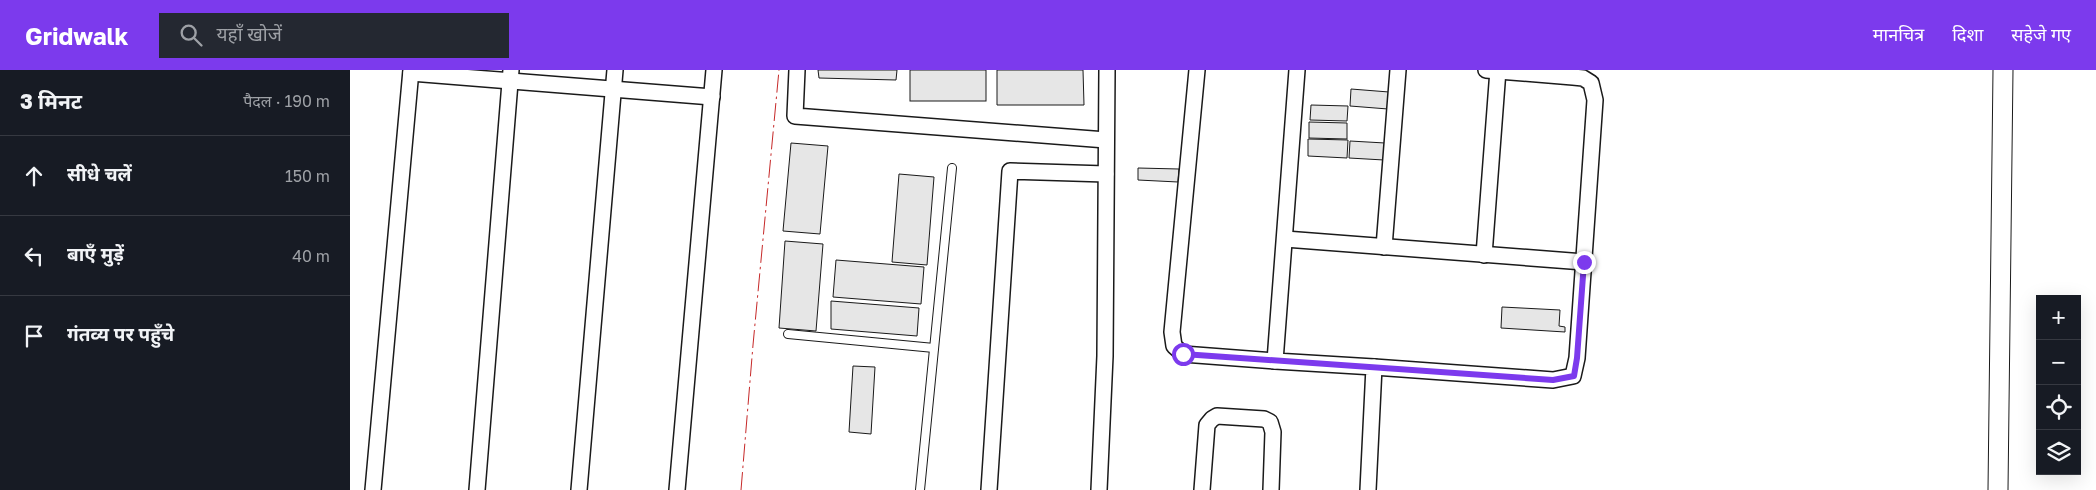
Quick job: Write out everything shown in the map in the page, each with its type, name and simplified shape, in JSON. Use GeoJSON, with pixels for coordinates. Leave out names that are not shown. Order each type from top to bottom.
{"type":"FeatureCollection","features":[{"type":"Feature","properties":{"kind":"street"},"geometry":{"type":"LineString","coordinates":[[579,490],[615,70]]}},
{"type":"Feature","properties":{"kind":"street"},"geometry":{"type":"LineString","coordinates":[[677,490],[714,70]]}},
{"type":"Feature","properties":{"kind":"street"},"geometry":{"type":"LineString","coordinates":[[797,70],[795,116],[1106,140]]}},
{"type":"Feature","properties":{"kind":"street"},"geometry":{"type":"LineString","coordinates":[[1099,490],[1105,356],[1107,70]]}},
{"type":"Feature","properties":{"kind":"street"},"geometry":{"type":"LineString","coordinates":[[1197,70],[1172,332],[1174,346],[1183,354],[1553,380],[1574,376],[1577,358],[1595,100],[1591,83],[1583,78],[1494,70],[1484,255]]}},
{"type":"Feature","properties":{"kind":"street"},"geometry":{"type":"LineString","coordinates":[[1275,361],[1297,70]]}},
{"type":"Feature","properties":{"kind":"street"},"geometry":{"type":"LineString","coordinates":[[1384,247],[1398,70]]}},
{"type":"Feature","properties":{"kind":"street"},"geometry":{"type":"LineString","coordinates":[[1998,490],[2003,70]]}},
{"type":"Feature","properties":{"kind":"street"},"geometry":{"type":"LineString","coordinates":[[373,490],[411,72],[511,75],[614,89],[712,97]]}},
{"type":"Feature","properties":{"kind":"street"},"geometry":{"type":"LineString","coordinates":[[477,490],[511,75]]}},
{"type":"Feature","properties":{"kind":"street"},"geometry":{"type":"LineString","coordinates":[[989,490],[1010,171],[1106,174]]}},
{"type":"Feature","properties":{"kind":"street"},"geometry":{"type":"LineString","coordinates":[[1285,239],[1584,262]]}},
{"type":"Feature","properties":{"kind":"street"},"geometry":{"type":"LineString","coordinates":[[1368,490],[1374,367]]}},
{"type":"Feature","properties":{"kind":"street"},"geometry":{"type":"LineString","coordinates":[[1202,490],[1208,425],[1217,416],[1264,419],[1270,422],[1273,432],[1271,490]]}},
{"type":"Feature","properties":{"kind":"lane"},"geometry":{"type":"LineString","coordinates":[[920,490],[952,168]]}},
{"type":"Feature","properties":{"kind":"lane"},"geometry":{"type":"LineString","coordinates":[[788,334],[934,348]]}},
{"type":"Feature","properties":{"kind":"building"},"geometry":{"type":"Polygon","coordinates":[[[818,70],[897,70],[896,80],[819,78],[818,70]]]}},
{"type":"Feature","properties":{"kind":"building"},"geometry":{"type":"Polygon","coordinates":[[[910,70],[986,70],[986,101],[910,101],[910,70]]]}},
{"type":"Feature","properties":{"kind":"building"},"geometry":{"type":"Polygon","coordinates":[[[997,70],[1083,70],[1084,105],[997,105],[997,70]]]}},
{"type":"Feature","properties":{"kind":"building"},"geometry":{"type":"Polygon","coordinates":[[[1351,89],[1389,92],[1388,109],[1350,106],[1351,89]]]}},
{"type":"Feature","properties":{"kind":"building"},"geometry":{"type":"Polygon","coordinates":[[[1311,105],[1348,106],[1347,121],[1310,120],[1311,105]]]}},
{"type":"Feature","properties":{"kind":"building"},"geometry":{"type":"Polygon","coordinates":[[[1309,122],[1347,123],[1347,139],[1309,138],[1309,122]]]}},
{"type":"Feature","properties":{"kind":"building"},"geometry":{"type":"Polygon","coordinates":[[[1308,139],[1348,140],[1347,158],[1308,156],[1308,139]]]}},
{"type":"Feature","properties":{"kind":"building"},"geometry":{"type":"Polygon","coordinates":[[[1350,141],[1385,143],[1384,160],[1349,158],[1350,141]]]}},
{"type":"Feature","properties":{"kind":"building"},"geometry":{"type":"Polygon","coordinates":[[[791,143],[828,146],[820,234],[783,231],[791,143]]]}},
{"type":"Feature","properties":{"kind":"building"},"geometry":{"type":"Polygon","coordinates":[[[1138,168],[1179,169],[1178,182],[1138,180],[1138,168]]]}},
{"type":"Feature","properties":{"kind":"building"},"geometry":{"type":"Polygon","coordinates":[[[899,174],[934,177],[927,265],[892,262],[899,174]]]}},
{"type":"Feature","properties":{"kind":"building"},"geometry":{"type":"Polygon","coordinates":[[[785,241],[823,244],[816,331],[779,328],[785,241]]]}},
{"type":"Feature","properties":{"kind":"building"},"geometry":{"type":"Polygon","coordinates":[[[836,260],[924,267],[921,304],[833,297],[836,260]]]}},
{"type":"Feature","properties":{"kind":"building"},"geometry":{"type":"Polygon","coordinates":[[[831,301],[919,308],[917,336],[831,329],[831,301]]]}},
{"type":"Feature","properties":{"kind":"building"},"geometry":{"type":"Polygon","coordinates":[[[1502,307],[1560,310],[1559,326],[1565,327],[1565,332],[1501,328],[1502,307]]]}},
{"type":"Feature","properties":{"kind":"building"},"geometry":{"type":"Polygon","coordinates":[[[853,366],[875,367],[871,434],[849,432],[853,366]]]}},
{"type":"Feature","properties":{"kind":"power"},"geometry":{"type":"LineString","coordinates":[[741,490],[779,70]]}},
{"type":"Feature","properties":{"kind":"route"},"geometry":{"type":"LineString","coordinates":[[1183,354],[1553,380],[1574,376],[1584,262]]}}]}
